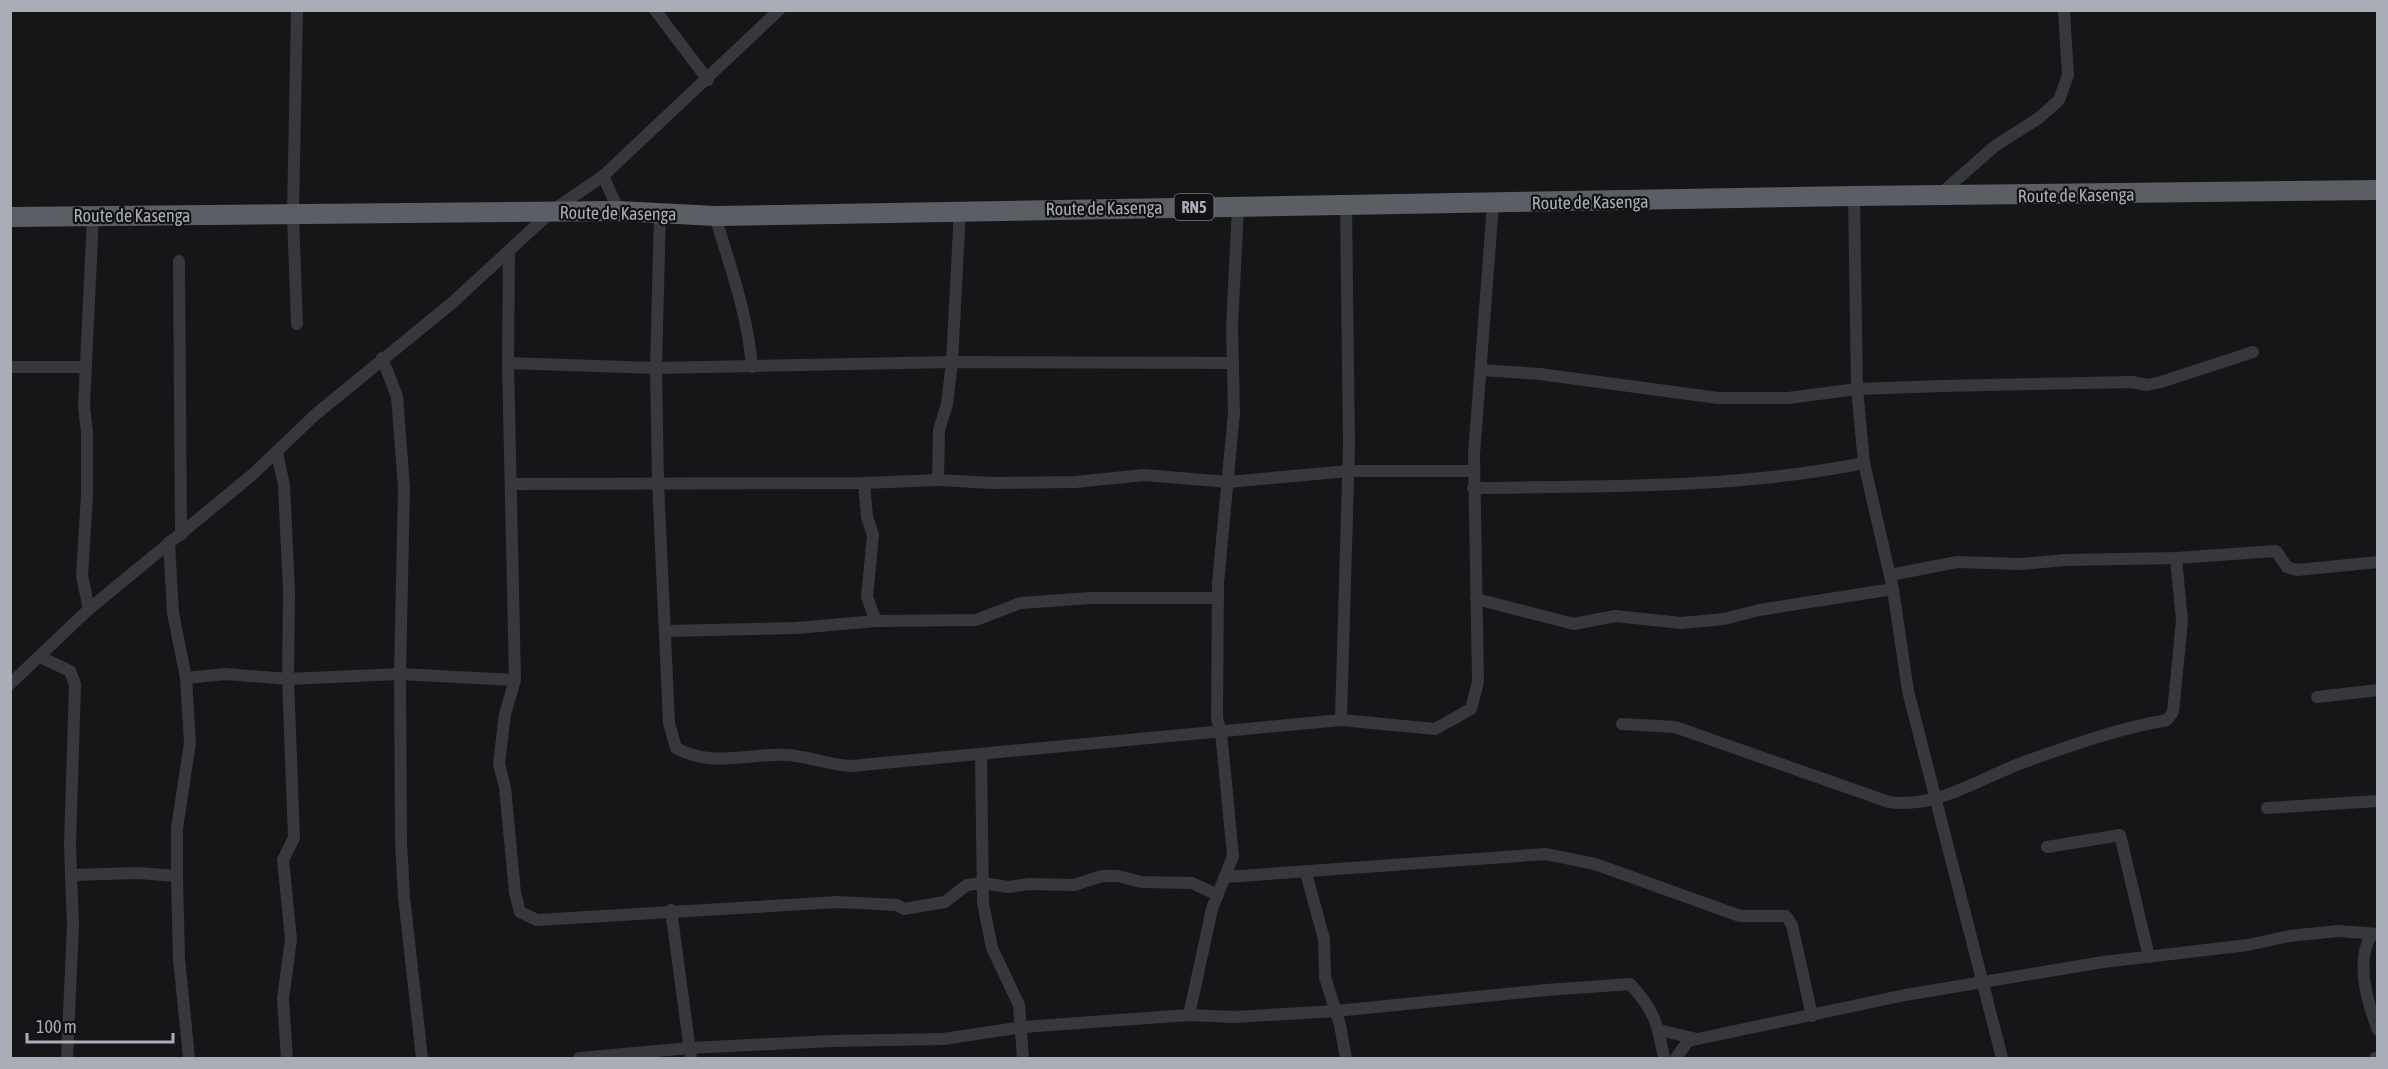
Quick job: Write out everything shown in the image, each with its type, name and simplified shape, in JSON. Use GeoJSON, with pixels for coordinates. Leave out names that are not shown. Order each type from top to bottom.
{"type":"FeatureCollection","features":[{"type":"Feature","properties":{"kind":"highway","name":"Route de Kasenga"},"geometry":{"type":"LineString","coordinates":[[10,217],[619,211],[715,216],[1854,196],[2378,190]]}},
{"type":"Feature","properties":{"kind":"street"},"geometry":{"type":"LineString","coordinates":[[297,10],[293,215],[297,324]]}},
{"type":"Feature","properties":{"kind":"street"},"geometry":{"type":"LineString","coordinates":[[655,10],[708,80]]}},
{"type":"Feature","properties":{"kind":"street"},"geometry":{"type":"LineString","coordinates":[[11,683],[89,609],[169,542],[181,535],[277,453],[316,414],[452,303],[552,212],[603,176],[708,80],[779,10]]}},
{"type":"Feature","properties":{"kind":"street"},"geometry":{"type":"LineString","coordinates":[[1937,196],[1995,146],[2039,118],[2059,100],[2068,75],[2064,10]]}},
{"type":"Feature","properties":{"kind":"street"},"geometry":{"type":"LineString","coordinates":[[603,176],[619,211]]}},
{"type":"Feature","properties":{"kind":"street"},"geometry":{"type":"LineString","coordinates":[[1854,196],[1857,389],[1864,463],[1893,589],[1908,691],[2002,1059]]}},
{"type":"Feature","properties":{"kind":"street"},"geometry":{"type":"LineString","coordinates":[[660,212],[656,368],[658,482],[669,723],[676,748],[692,757],[747,759],[786,755],[813,759],[830,765],[850,766],[1341,720],[1436,729],[1470,710],[1478,682],[1473,488],[1493,204]]}},
{"type":"Feature","properties":{"kind":"street"},"geometry":{"type":"LineString","coordinates":[[1341,720],[1348,471],[1346,206]]}},
{"type":"Feature","properties":{"kind":"street"},"geometry":{"type":"LineString","coordinates":[[1189,1015],[1210,917],[1232,864],[1233,847],[1221,732],[1217,718],[1218,598],[1234,413],[1232,327],[1238,207]]}},
{"type":"Feature","properties":{"kind":"street"},"geometry":{"type":"LineString","coordinates":[[938,480],[939,430],[947,404],[952,362],[960,210]]}},
{"type":"Feature","properties":{"kind":"street"},"geometry":{"type":"LineString","coordinates":[[89,609],[82,576],[87,495],[86,367],[93,216]]}},
{"type":"Feature","properties":{"kind":"street"},"geometry":{"type":"LineString","coordinates":[[715,216],[741,301],[750,342],[752,367]]}},
{"type":"Feature","properties":{"kind":"street"},"geometry":{"type":"LineString","coordinates":[[508,251],[508,363],[515,680],[505,714],[499,764],[505,787],[515,893],[520,912],[537,920],[671,910],[838,902],[897,905],[904,909],[945,902],[967,885],[983,882],[1008,887],[1029,884],[1074,885],[1102,876],[1118,876],[1141,882],[1192,883],[1218,895]]}},
{"type":"Feature","properties":{"kind":"street"},"geometry":{"type":"LineString","coordinates":[[179,261],[181,535]]}},
{"type":"Feature","properties":{"kind":"street"},"geometry":{"type":"LineString","coordinates":[[1481,370],[1540,374],[1718,398],[1788,398],[1857,389],[2121,382],[2152,385],[2253,352]]}},
{"type":"Feature","properties":{"kind":"street"},"geometry":{"type":"LineString","coordinates":[[382,358],[397,396],[404,487],[400,674],[404,897],[422,1059]]}},
{"type":"Feature","properties":{"kind":"street"},"geometry":{"type":"LineString","coordinates":[[508,363],[656,368],[952,362],[1233,363]]}},
{"type":"Feature","properties":{"kind":"street"},"geometry":{"type":"LineString","coordinates":[[10,367],[86,367]]}},
{"type":"Feature","properties":{"kind":"street"},"geometry":{"type":"LineString","coordinates":[[277,453],[284,485],[287,543],[288,679],[294,838],[283,860],[291,939],[283,999],[287,1059]]}},
{"type":"Feature","properties":{"kind":"street"},"geometry":{"type":"LineString","coordinates":[[1473,488],[1734,482],[1796,476],[1864,463]]}},
{"type":"Feature","properties":{"kind":"street"},"geometry":{"type":"LineString","coordinates":[[511,484],[864,483],[938,480],[992,483],[1063,482],[1144,475],[1228,482],[1348,471],[1474,471]]}},
{"type":"Feature","properties":{"kind":"street"},"geometry":{"type":"LineString","coordinates":[[864,483],[867,517],[873,535],[867,597],[876,621]]}},
{"type":"Feature","properties":{"kind":"street"},"geometry":{"type":"LineString","coordinates":[[169,542],[173,613],[186,678],[190,743],[177,828],[179,959],[189,1059]]}},
{"type":"Feature","properties":{"kind":"street"},"geometry":{"type":"LineString","coordinates":[[1890,575],[1957,562],[2021,564],[2065,560],[2176,558],[2276,551],[2287,567],[2297,570],[2378,562]]}},
{"type":"Feature","properties":{"kind":"street"},"geometry":{"type":"LineString","coordinates":[[1622,724],[1676,727],[1889,802],[1906,804],[1937,800],[2026,761],[2142,724],[2167,720],[2173,712],[2182,621],[2176,558]]}},
{"type":"Feature","properties":{"kind":"street"},"geometry":{"type":"LineString","coordinates":[[1476,599],[1574,624],[1615,616],[1681,623],[1724,619],[1759,610],[1893,589]]}},
{"type":"Feature","properties":{"kind":"street"},"geometry":{"type":"LineString","coordinates":[[665,631],[796,628],[876,621],[975,620],[1020,603],[1080,599],[1218,598]]}},
{"type":"Feature","properties":{"kind":"street"},"geometry":{"type":"LineString","coordinates":[[40,657],[70,671],[75,684],[71,875],[73,926],[67,1059]]}},
{"type":"Feature","properties":{"kind":"street"},"geometry":{"type":"LineString","coordinates":[[186,678],[225,674],[288,679],[400,674],[515,680]]}},
{"type":"Feature","properties":{"kind":"street"},"geometry":{"type":"LineString","coordinates":[[2317,697],[2378,690]]}},
{"type":"Feature","properties":{"kind":"street"},"geometry":{"type":"LineString","coordinates":[[981,754],[986,925],[992,948],[1015,996],[1023,1027],[1023,1059]]}},
{"type":"Feature","properties":{"kind":"street"},"geometry":{"type":"LineString","coordinates":[[2267,808],[2378,801]]}},
{"type":"Feature","properties":{"kind":"street"},"geometry":{"type":"LineString","coordinates":[[2047,847],[2120,835],[2149,957]]}},
{"type":"Feature","properties":{"kind":"street"},"geometry":{"type":"LineString","coordinates":[[1226,877],[1546,854],[1595,864],[1740,916],[1786,916],[1792,925],[1812,1016]]}},
{"type":"Feature","properties":{"kind":"street"},"geometry":{"type":"LineString","coordinates":[[71,875],[138,873],[177,876]]}},
{"type":"Feature","properties":{"kind":"street"},"geometry":{"type":"LineString","coordinates":[[1306,873],[1324,939],[1325,977],[1336,1011],[1346,1059]]}},
{"type":"Feature","properties":{"kind":"street"},"geometry":{"type":"LineString","coordinates":[[671,910],[691,1053]]}},
{"type":"Feature","properties":{"kind":"street"},"geometry":{"type":"LineString","coordinates":[[1676,1059],[1688,1041],[1905,995],[2149,957],[2248,945],[2312,933],[2338,931],[2375,934]]}},
{"type":"Feature","properties":{"kind":"street"},"geometry":{"type":"LineString","coordinates":[[2375,934],[2364,948],[2364,968],[2378,1030]]}},
{"type":"Feature","properties":{"kind":"street"},"geometry":{"type":"LineString","coordinates":[[579,1059],[691,1053],[832,1041],[943,1039],[1023,1027],[1189,1015],[1234,1017],[1336,1011],[1558,988],[1630,984],[1649,1004],[1659,1030],[1664,1059]]}},
{"type":"Feature","properties":{"kind":"street"},"geometry":{"type":"LineString","coordinates":[[1659,1030],[1698,1039]]}}]}
